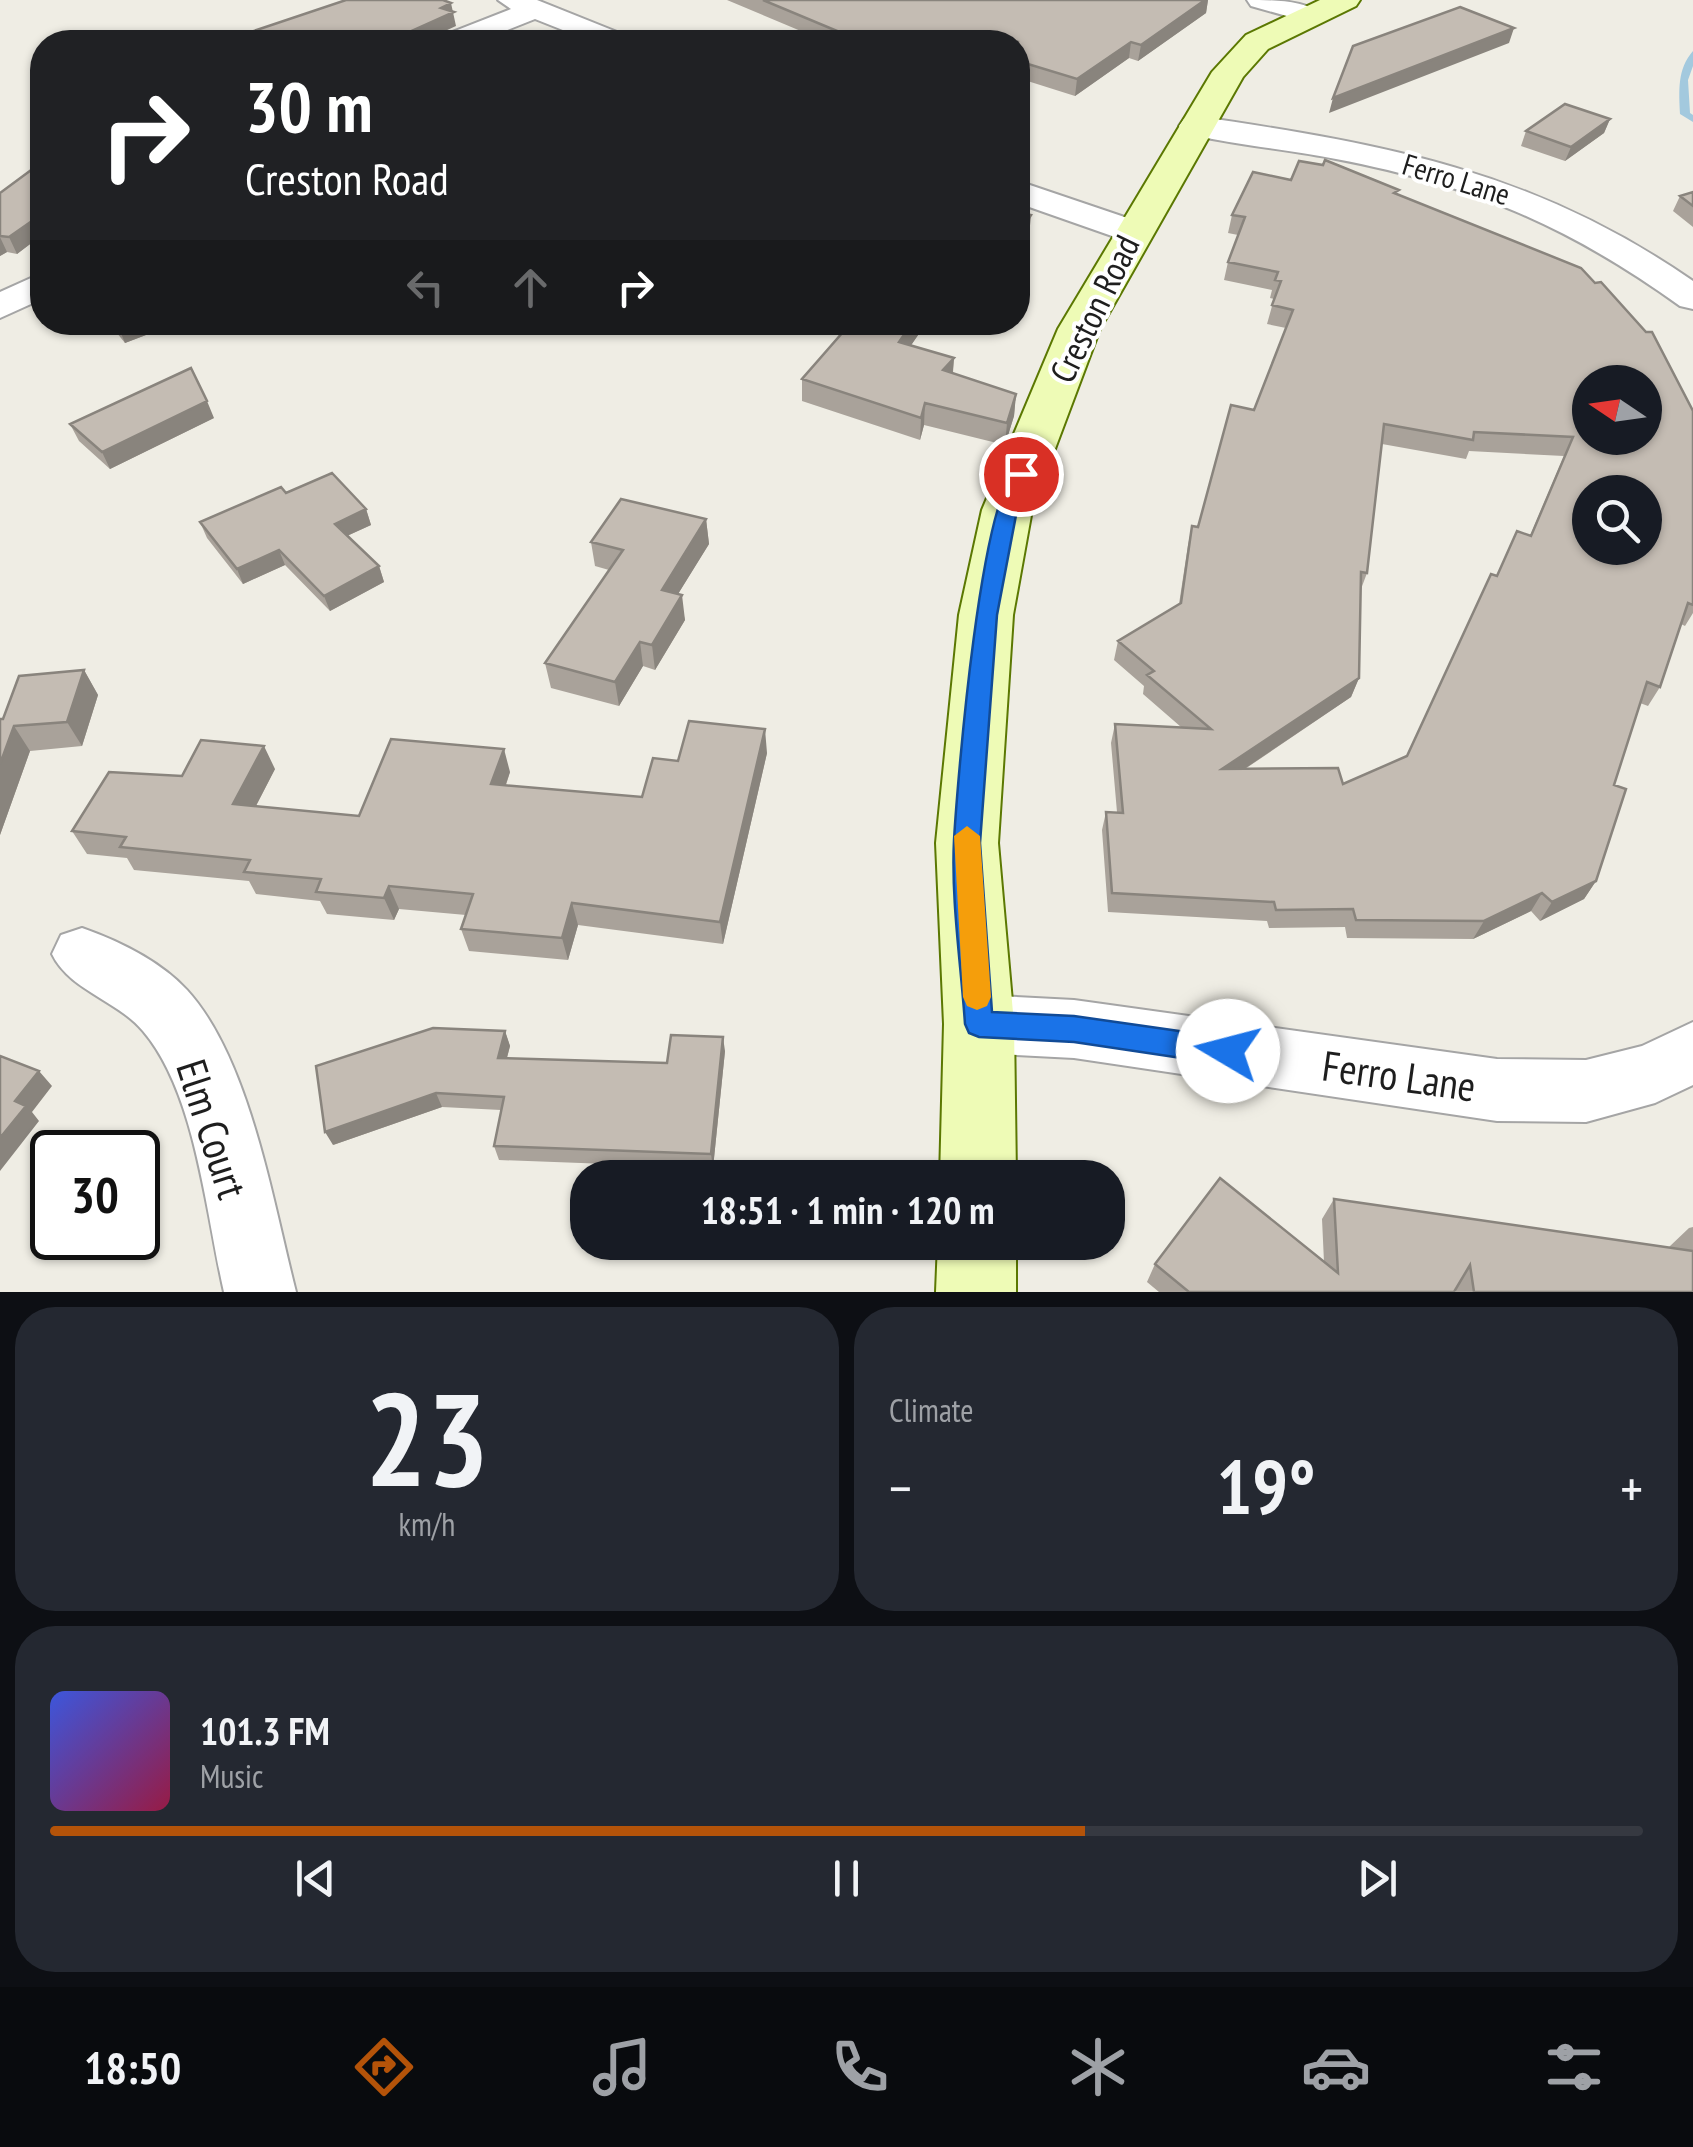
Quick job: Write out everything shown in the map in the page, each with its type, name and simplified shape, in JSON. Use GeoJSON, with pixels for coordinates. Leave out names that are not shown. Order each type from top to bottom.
{"type":"FeatureCollection","features":[{"type":"Feature","properties":{"kind":"main road","name":"Creston Road"},"geometry":{"type":"LineString","coordinates":[[978,1160],[979,1024],[967,843],[986,615],[1006,510],[1079,329],[1132,232],[1229,72],[1256,42],[1308,14],[1345,0]]}},
{"type":"Feature","properties":{"kind":"main road"},"geometry":{"type":"LineString","coordinates":[[976,1292],[977,1260]]}},
{"type":"Feature","properties":{"kind":"street"},"geometry":{"type":"LineString","coordinates":[[1261,0],[1308,14]]}},
{"type":"Feature","properties":{"kind":"street"},"geometry":{"type":"LineString","coordinates":[[475,30],[523,5],[587,30]]}},
{"type":"Feature","properties":{"kind":"street","name":"Ferro Lane"},"geometry":{"type":"LineString","coordinates":[[1195,126],[1394,160],[1494,189],[1612,242],[1693,298]]}},
{"type":"Feature","properties":{"kind":"street"},"geometry":{"type":"LineString","coordinates":[[1030,195],[1132,232]]}},
{"type":"Feature","properties":{"kind":"street"},"geometry":{"type":"LineString","coordinates":[[0,307],[30,291]]}},
{"type":"Feature","properties":{"kind":"street","name":"Elm Court"},"geometry":{"type":"LineString","coordinates":[[82,954],[134,982],[173,1020],[205,1080],[260,1292]]}},
{"type":"Feature","properties":{"kind":"street","name":"Ferro Lane"},"geometry":{"type":"LineString","coordinates":[[979,1024],[1074,1029],[1497,1090],[1586,1091],[1655,1073],[1693,1052]]}},
{"type":"Feature","properties":{"kind":"building"},"geometry":{"type":"Polygon","coordinates":[[[346,0],[443,0],[451,3],[441,8],[454,12],[414,30],[257,30],[346,0]]]}},
{"type":"Feature","properties":{"kind":"building"},"geometry":{"type":"Polygon","coordinates":[[[763,0],[1205,0],[1141,45],[1131,42],[1077,79],[1030,65],[1030,30],[835,30],[763,0]]]}},
{"type":"Feature","properties":{"kind":"building"},"geometry":{"type":"Polygon","coordinates":[[[1460,7],[1514,28],[1333,98],[1353,46],[1460,7]]]}},
{"type":"Feature","properties":{"kind":"building"},"geometry":{"type":"Polygon","coordinates":[[[1565,104],[1610,119],[1571,147],[1526,131],[1565,104]]]}},
{"type":"Feature","properties":{"kind":"building"},"geometry":{"type":"Polygon","coordinates":[[[1325,160],[1399,190],[1394,193],[1581,268],[1595,283],[1601,282],[1646,332],[1652,332],[1693,411],[1693,605],[1688,603],[1660,687],[1647,682],[1614,785],[1626,789],[1596,881],[1552,902],[1542,893],[1484,921],[1356,920],[1353,909],[1276,910],[1274,902],[1112,893],[1106,812],[1123,813],[1115,724],[1211,729],[1147,675],[1154,671],[1118,641],[1181,603],[1192,526],[1198,527],[1231,405],[1254,410],[1293,310],[1272,305],[1281,281],[1275,280],[1278,272],[1228,262],[1245,217],[1232,215],[1253,172],[1291,180],[1299,161],[1323,165],[1325,160]],[[1572,365],[1572,437],[1474,432],[1473,440],[1384,424],[1367,573],[1361,572],[1359,678],[1222,769],[1338,768],[1343,784],[1407,756],[1491,574],[1497,576],[1517,531],[1531,536],[1572,439],[1572,455],[1662,455],[1662,365],[1572,365]]]}},
{"type":"Feature","properties":{"kind":"building"},"geometry":{"type":"Polygon","coordinates":[[[30,171],[30,222],[9,237],[0,236],[0,193],[30,171]]]}},
{"type":"Feature","properties":{"kind":"building"},"geometry":{"type":"Polygon","coordinates":[[[1693,192],[1693,206],[1680,196],[1693,192]]]}},
{"type":"Feature","properties":{"kind":"building"},"geometry":{"type":"Polygon","coordinates":[[[840,335],[904,335],[899,342],[954,358],[943,370],[1016,394],[1007,423],[925,403],[921,418],[802,379],[840,335]]]}},
{"type":"Feature","properties":{"kind":"building"},"geometry":{"type":"Polygon","coordinates":[[[191,368],[207,401],[102,452],[70,424],[191,368]]]}},
{"type":"Feature","properties":{"kind":"building"},"geometry":{"type":"Polygon","coordinates":[[[332,473],[366,509],[335,524],[379,566],[324,596],[279,550],[237,569],[200,522],[281,487],[286,493],[332,473]]]}},
{"type":"Feature","properties":{"kind":"building"},"geometry":{"type":"Polygon","coordinates":[[[621,499],[706,519],[662,590],[682,595],[652,645],[640,642],[615,682],[545,663],[623,550],[591,542],[621,499]]]}},
{"type":"Feature","properties":{"kind":"building"},"geometry":{"type":"Polygon","coordinates":[[[84,670],[67,722],[14,726],[0,764],[0,719],[19,676],[84,670]]]}},
{"type":"Feature","properties":{"kind":"building"},"geometry":{"type":"Polygon","coordinates":[[[689,721],[765,729],[720,922],[572,903],[562,938],[461,929],[473,894],[389,886],[384,898],[316,892],[321,879],[244,872],[250,860],[120,847],[126,837],[72,831],[109,772],[182,776],[201,740],[264,746],[233,804],[359,816],[391,739],[504,749],[491,784],[642,797],[653,758],[678,761],[689,721]]]}},
{"type":"Feature","properties":{"kind":"building"},"geometry":{"type":"Polygon","coordinates":[[[433,1028],[505,1031],[498,1058],[667,1063],[671,1035],[723,1037],[711,1154],[494,1146],[504,1097],[436,1093],[325,1132],[316,1066],[433,1028]]]}},
{"type":"Feature","properties":{"kind":"building"},"geometry":{"type":"Polygon","coordinates":[[[0,1056],[39,1071],[15,1101],[26,1106],[0,1138],[0,1056]]]}},
{"type":"Feature","properties":{"kind":"building"},"geometry":{"type":"Polygon","coordinates":[[[1220,1178],[1338,1273],[1334,1199],[1693,1251],[1693,1292],[1474,1292],[1470,1265],[1454,1292],[1189,1292],[1155,1264],[1220,1178]]]}},
{"type":"Feature","properties":{"kind":"waterway"},"geometry":{"type":"LineString","coordinates":[[1693,54],[1683,80],[1685,114],[1693,119]]}},
{"type":"Feature","properties":{"kind":"slow traffic"},"geometry":{"type":"LineString","coordinates":[[967,836],[977,997]]}},
{"type":"Feature","properties":{"kind":"route"},"geometry":{"type":"LineString","coordinates":[[1021,474],[1006,510],[986,615],[967,843],[979,1024],[1074,1029],[1228,1051]]}}]}
